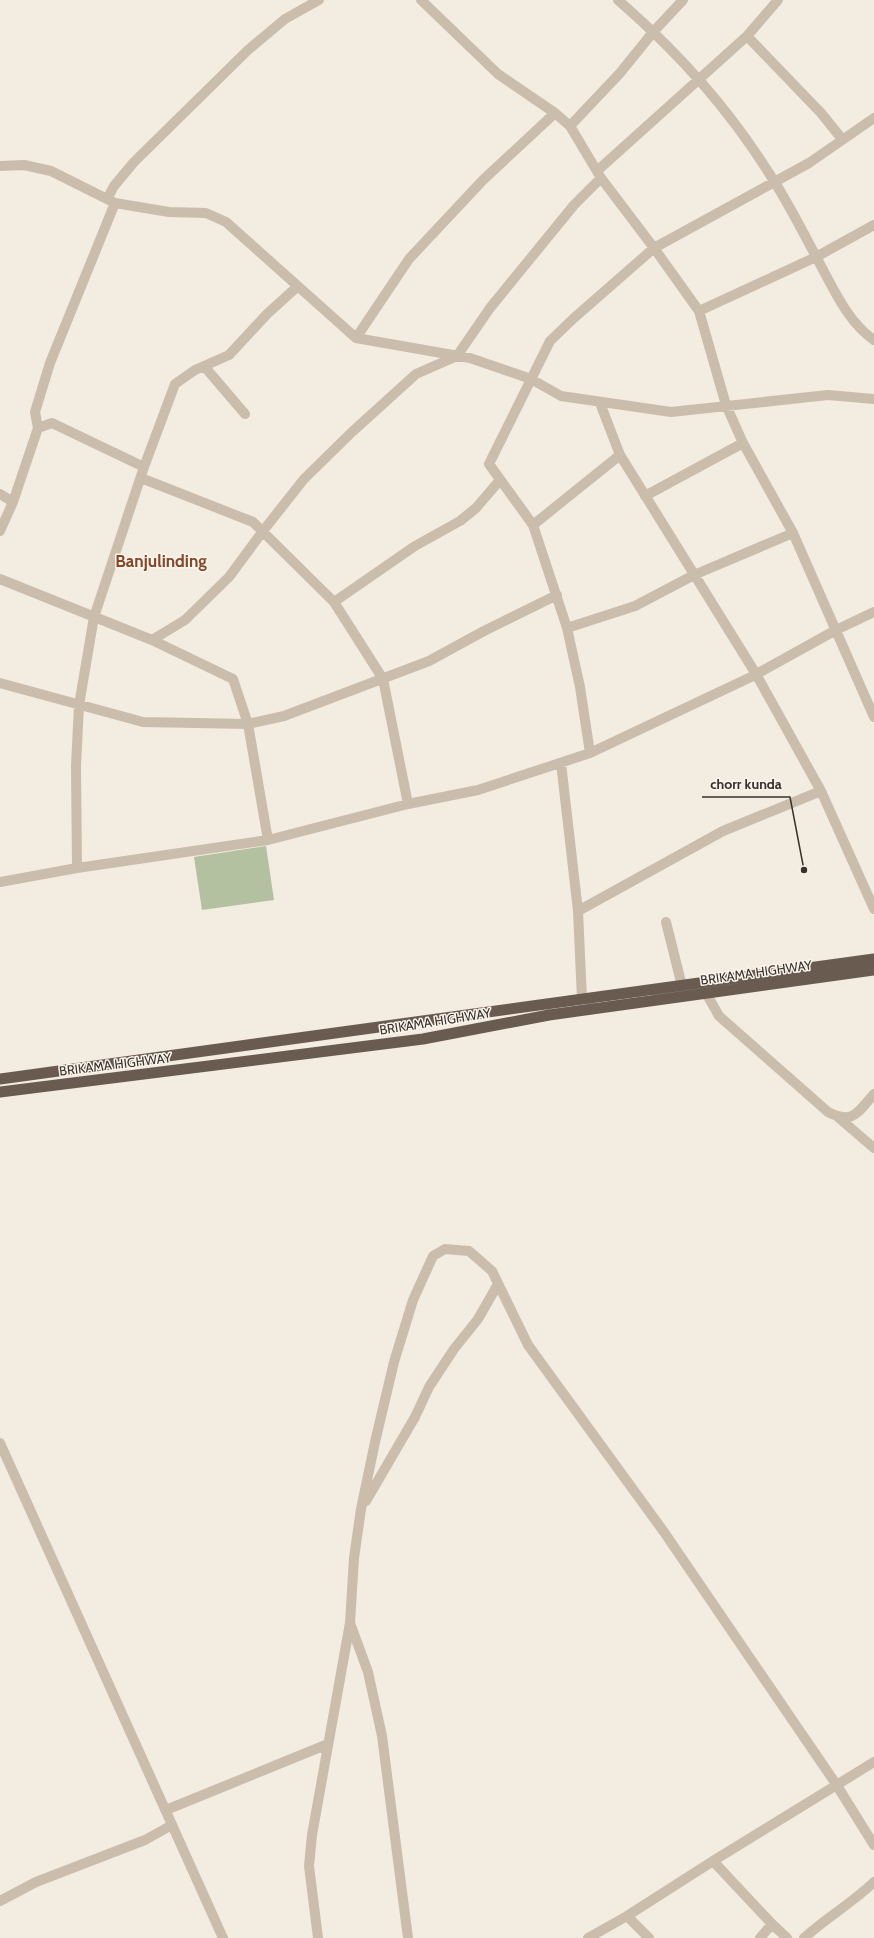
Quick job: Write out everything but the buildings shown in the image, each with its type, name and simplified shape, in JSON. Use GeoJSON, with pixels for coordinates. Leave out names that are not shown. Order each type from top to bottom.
{"type":"FeatureCollection","features":[{"type":"Feature","properties":{"kind":"highway","name":"BRIKAMA HIGHWAY"},"geometry":{"type":"LineString","coordinates":[[0,1092],[423,1039],[549,1015],[874,960]]}},
{"type":"Feature","properties":{"kind":"highway","name":"BRIKAMA HIGHWAY"},"geometry":{"type":"LineString","coordinates":[[0,1079],[682,986],[705,988],[874,970]]}},
{"type":"Feature","properties":{"kind":"street"},"geometry":{"type":"LineString","coordinates":[[0,531],[13,502],[38,428],[35,412],[50,363],[111,201],[114,186],[134,162],[248,50],[284,19],[319,0]]}},
{"type":"Feature","properties":{"kind":"street"},"geometry":{"type":"LineString","coordinates":[[421,0],[498,74],[555,113],[570,126],[599,175],[699,311],[726,405],[743,443],[793,533],[874,717]]}},
{"type":"Feature","properties":{"kind":"street"},"geometry":{"type":"LineString","coordinates":[[618,0],[654,31],[700,78],[742,132],[775,182],[840,302],[874,340]]}},
{"type":"Feature","properties":{"kind":"street"},"geometry":{"type":"LineString","coordinates":[[570,126],[620,73],[654,31],[683,0]]}},
{"type":"Feature","properties":{"kind":"street"},"geometry":{"type":"LineString","coordinates":[[152,640],[185,620],[229,577],[262,531],[304,479],[352,432],[416,374],[457,356],[490,308],[599,175],[700,78],[747,36],[778,0]]}},
{"type":"Feature","properties":{"kind":"street"},"geometry":{"type":"LineString","coordinates":[[747,36],[821,113],[842,139]]}},
{"type":"Feature","properties":{"kind":"street"},"geometry":{"type":"LineString","coordinates":[[356,338],[409,259],[483,180],[555,113]]}},
{"type":"Feature","properties":{"kind":"street"},"geometry":{"type":"LineString","coordinates":[[590,753],[580,687],[567,628],[533,525],[489,464],[550,341],[654,248],[809,163],[874,118]]}},
{"type":"Feature","properties":{"kind":"street"},"geometry":{"type":"LineString","coordinates":[[0,166],[24,165],[51,171],[111,201],[170,212],[206,213],[226,222],[356,338],[470,358],[531,379],[561,396],[600,403],[671,412],[726,405],[828,396],[874,399]]}},
{"type":"Feature","properties":{"kind":"street"},"geometry":{"type":"LineString","coordinates":[[699,311],[816,257],[874,225]]}},
{"type":"Feature","properties":{"kind":"street"},"geometry":{"type":"LineString","coordinates":[[77,868],[76,766],[79,705],[94,617],[144,467],[175,384],[204,366],[229,355],[267,314],[298,286]]}},
{"type":"Feature","properties":{"kind":"street"},"geometry":{"type":"LineString","coordinates":[[204,366],[245,414]]}},
{"type":"Feature","properties":{"kind":"street"},"geometry":{"type":"LineString","coordinates":[[600,403],[620,455],[756,674],[821,791],[874,909]]}},
{"type":"Feature","properties":{"kind":"street"},"geometry":{"type":"LineString","coordinates":[[38,428],[52,424],[144,467]]}},
{"type":"Feature","properties":{"kind":"street"},"geometry":{"type":"LineString","coordinates":[[645,496],[743,443]]}},
{"type":"Feature","properties":{"kind":"street"},"geometry":{"type":"LineString","coordinates":[[533,525],[620,455]]}},
{"type":"Feature","properties":{"kind":"street"},"geometry":{"type":"LineString","coordinates":[[141,478],[253,522],[334,602],[383,679],[408,804]]}},
{"type":"Feature","properties":{"kind":"street"},"geometry":{"type":"LineString","coordinates":[[334,602],[415,546],[460,521],[476,508],[500,480]]}},
{"type":"Feature","properties":{"kind":"street"},"geometry":{"type":"LineString","coordinates":[[0,494],[13,502]]}},
{"type":"Feature","properties":{"kind":"street"},"geometry":{"type":"LineString","coordinates":[[567,628],[635,606],[694,575],[793,533]]}},
{"type":"Feature","properties":{"kind":"street"},"geometry":{"type":"LineString","coordinates":[[0,579],[152,640],[233,680],[248,724],[268,840]]}},
{"type":"Feature","properties":{"kind":"street"},"geometry":{"type":"LineString","coordinates":[[0,683],[143,722],[248,724],[284,716],[429,661],[484,631],[557,595]]}},
{"type":"Feature","properties":{"kind":"street"},"geometry":{"type":"LineString","coordinates":[[0,882],[77,868],[268,840],[408,804],[478,790],[590,753],[756,674],[836,630],[874,612]]}},
{"type":"Feature","properties":{"kind":"street"},"geometry":{"type":"LineString","coordinates":[[561,763],[578,911],[582,999]]}},
{"type":"Feature","properties":{"kind":"street"},"geometry":{"type":"LineString","coordinates":[[578,911],[723,831],[821,791]]}},
{"type":"Feature","properties":{"kind":"street"},"geometry":{"type":"LineString","coordinates":[[666,922],[682,986]]}},
{"type":"Feature","properties":{"kind":"street"},"geometry":{"type":"LineString","coordinates":[[705,988],[719,1016],[828,1112],[839,1118],[874,1148]]}},
{"type":"Feature","properties":{"kind":"street"},"geometry":{"type":"LineString","coordinates":[[839,1118],[856,1114],[874,1094]]}},
{"type":"Feature","properties":{"kind":"street"},"geometry":{"type":"LineString","coordinates":[[318,1938],[309,1866],[312,1835],[350,1623],[354,1558],[361,1509],[394,1362],[413,1300],[433,1256],[445,1249],[469,1251],[492,1271],[528,1345],[664,1532],[836,1784],[874,1845]]}},
{"type":"Feature","properties":{"kind":"street"},"geometry":{"type":"LineString","coordinates":[[361,1509],[415,1417],[429,1387],[454,1349],[478,1319],[498,1284]]}},
{"type":"Feature","properties":{"kind":"street"},"geometry":{"type":"LineString","coordinates":[[1,1448],[223,1938]]}},
{"type":"Feature","properties":{"kind":"street"},"geometry":{"type":"LineString","coordinates":[[350,1623],[368,1672],[382,1736],[408,1938]]}},
{"type":"Feature","properties":{"kind":"street"},"geometry":{"type":"LineString","coordinates":[[166,1810],[328,1744]]}},
{"type":"Feature","properties":{"kind":"street"},"geometry":{"type":"LineString","coordinates":[[588,1938],[627,1916],[836,1784],[874,1763]]}},
{"type":"Feature","properties":{"kind":"street"},"geometry":{"type":"LineString","coordinates":[[0,1901],[36,1882],[145,1840],[172,1825]]}},
{"type":"Feature","properties":{"kind":"street"},"geometry":{"type":"LineString","coordinates":[[713,1861],[787,1938]]}},
{"type":"Feature","properties":{"kind":"street"},"geometry":{"type":"LineString","coordinates":[[804,1938],[827,1918],[845,1907],[874,1882]]}},
{"type":"Feature","properties":{"kind":"street"},"geometry":{"type":"LineString","coordinates":[[627,1916],[648,1938]]}},
{"type":"Feature","properties":{"kind":"street"},"geometry":{"type":"LineString","coordinates":[[760,1938],[772,1924]]}},
{"type":"Feature","properties":{"kind":"green space"},"geometry":{"type":"Polygon","coordinates":[[[266,846],[274,900],[202,910],[194,857],[266,846]]]}},
{"type":"Feature","properties":{"kind":"place","name":"chorr kunda"},"geometry":{"type":"Point","coordinates":[804,870]}},
{"type":"Feature","properties":{"kind":"district","name":"Banjulinding"},"geometry":{"type":"Point","coordinates":[161,561]}}]}
